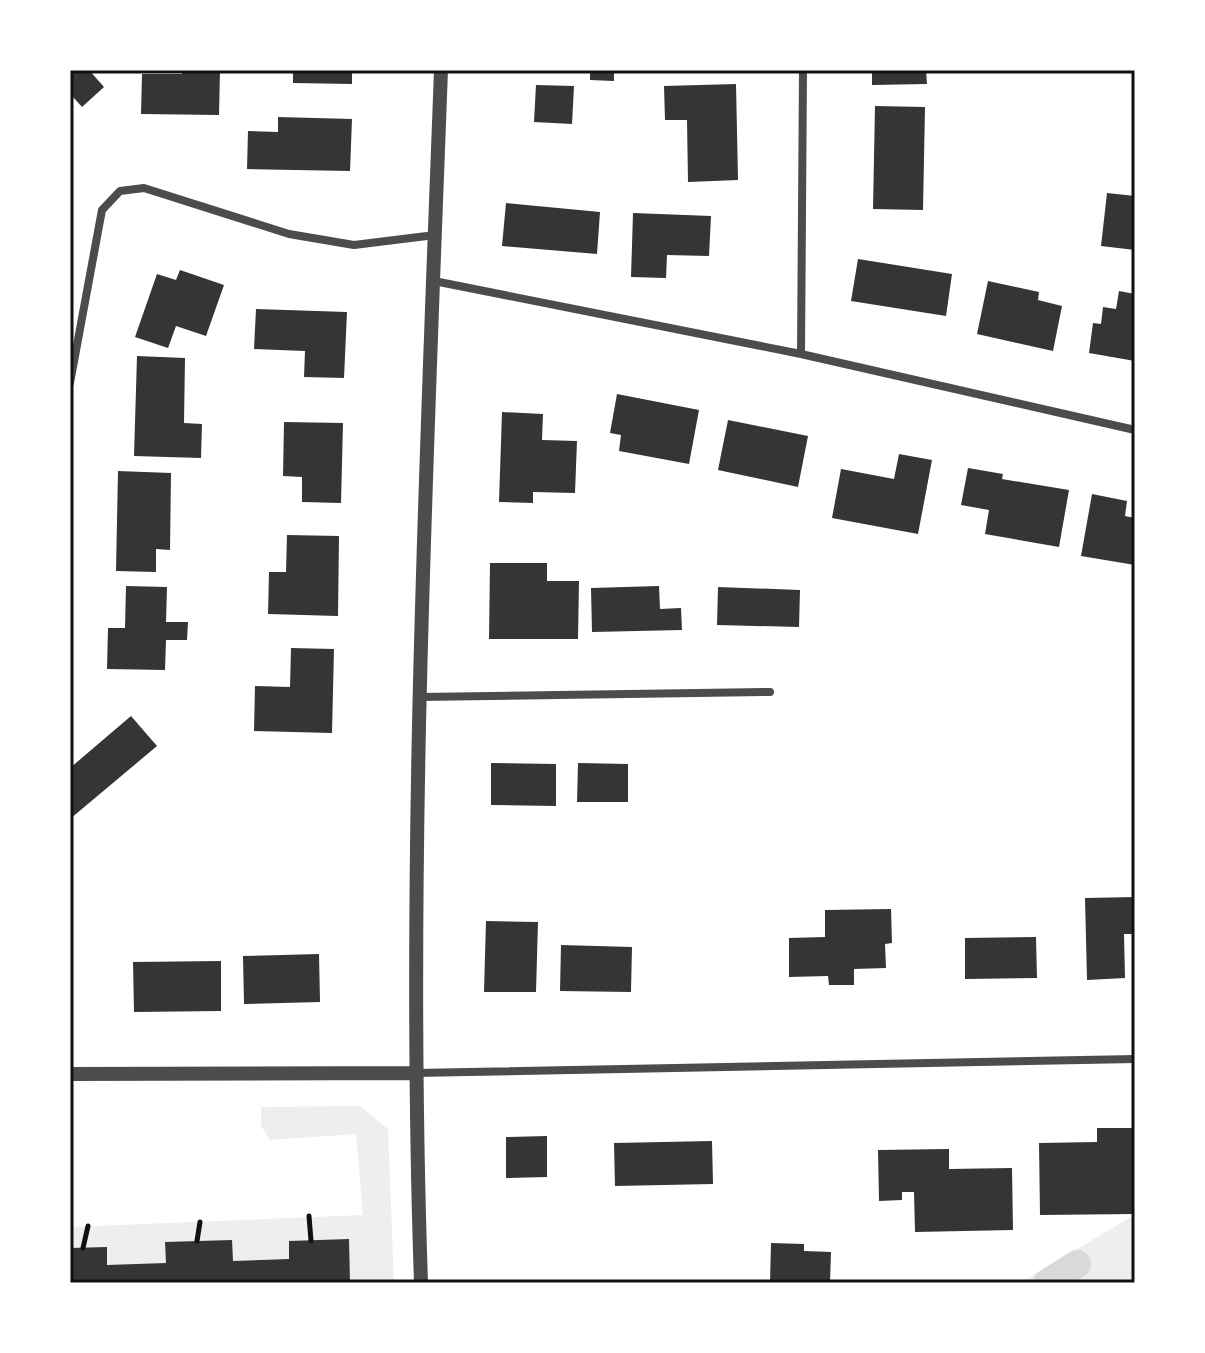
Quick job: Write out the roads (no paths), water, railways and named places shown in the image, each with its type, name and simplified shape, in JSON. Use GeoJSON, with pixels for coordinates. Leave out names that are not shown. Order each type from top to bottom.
{"type":"FeatureCollection","features":[{"type":"Feature","properties":{"kind":"street"},"geometry":{"type":"LineString","coordinates":[[421,1283],[414,1073],[418,697],[441,70]]}},
{"type":"Feature","properties":{"kind":"street"},"geometry":{"type":"LineString","coordinates":[[801,354],[803,70]]}},
{"type":"Feature","properties":{"kind":"street"},"geometry":{"type":"LineString","coordinates":[[70,383],[102,210],[120,191],[144,188],[289,234],[354,245],[435,235]]}},
{"type":"Feature","properties":{"kind":"street"},"geometry":{"type":"LineString","coordinates":[[434,281],[801,354],[1135,430]]}},
{"type":"Feature","properties":{"kind":"street"},"geometry":{"type":"LineString","coordinates":[[418,697],[770,692]]}},
{"type":"Feature","properties":{"kind":"street"},"geometry":{"type":"LineString","coordinates":[[70,1074],[414,1073],[1135,1059]]}},
{"type":"Feature","properties":{"kind":"waterway"},"geometry":{"type":"LineString","coordinates":[[1047,1283],[1077,1264]]}}]}
